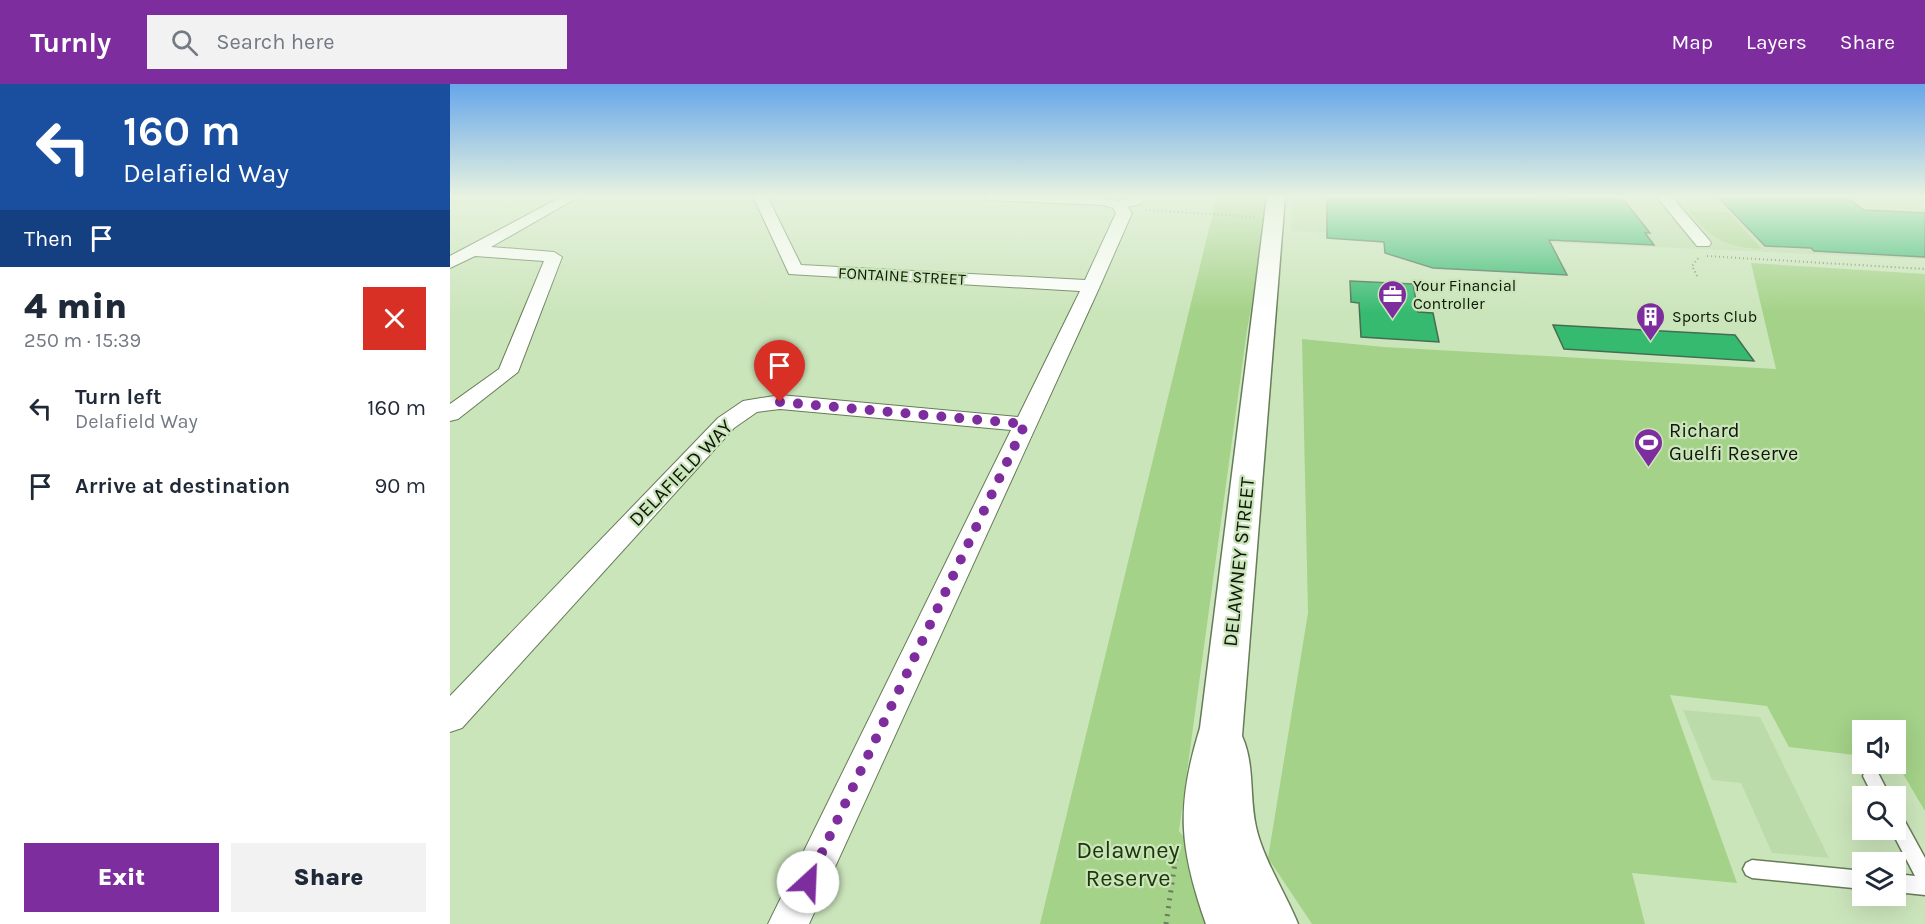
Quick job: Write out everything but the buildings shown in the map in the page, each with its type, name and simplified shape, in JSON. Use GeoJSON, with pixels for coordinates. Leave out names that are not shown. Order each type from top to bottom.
{"type":"FeatureCollection","features":[{"type":"Feature","properties":{"kind":"street"},"geometry":{"type":"LineString","coordinates":[[450,263],[500,235]]}},
{"type":"Feature","properties":{"kind":"street","name":"FONTAINE STREET"},"geometry":{"type":"LineString","coordinates":[[778,235],[795,270],[1091,286]]}},
{"type":"Feature","properties":{"kind":"street"},"geometry":{"type":"LineString","coordinates":[[788,924],[1114,235]]}},
{"type":"Feature","properties":{"kind":"street","name":"DELAWNEY STREET"},"geometry":{"type":"LineString","coordinates":[[1232,924],[1221,897],[1212,861],[1205,803],[1222,728],[1266,235]]}},
{"type":"Feature","properties":{"kind":"street"},"geometry":{"type":"LineString","coordinates":[[1690,235],[1700,250]]}},
{"type":"Feature","properties":{"kind":"street"},"geometry":{"type":"LineString","coordinates":[[450,414],[508,372],[554,257],[471,251]]}},
{"type":"Feature","properties":{"kind":"street","name":"DELAFIELD WAY"},"geometry":{"type":"LineString","coordinates":[[450,718],[726,423],[751,406],[780,402],[1025,424]]}},
{"type":"Feature","properties":{"kind":"street"},"geometry":{"type":"LineString","coordinates":[[1222,728],[1229,778],[1232,827],[1264,910],[1272,924]]}},
{"type":"Feature","properties":{"kind":"lane"},"geometry":{"type":"LineString","coordinates":[[1871,776],[1876,786]]}},
{"type":"Feature","properties":{"kind":"lane"},"geometry":{"type":"LineString","coordinates":[[1906,840],[1925,876]]}},
{"type":"Feature","properties":{"kind":"lane"},"geometry":{"type":"LineString","coordinates":[[1752,869],[1852,879]]}},
{"type":"Feature","properties":{"kind":"lane"},"geometry":{"type":"LineString","coordinates":[[1906,884],[1925,886]]}},
{"type":"Feature","properties":{"kind":"path"},"geometry":{"type":"LineString","coordinates":[[1697,276],[1692,266],[1700,250],[1925,270]]}},
{"type":"Feature","properties":{"kind":"shaded area"},"geometry":{"type":"Polygon","coordinates":[[[1386,235],[1925,235],[1925,259],[1386,235]]]}},
{"type":"Feature","properties":{"kind":"shaded area"},"geometry":{"type":"Polygon","coordinates":[[[1683,710],[1760,717],[1829,858],[1772,853],[1741,783],[1712,780],[1683,710]]]}},
{"type":"Feature","properties":{"kind":"green space","name":"Delawney Reserve"},"geometry":{"type":"Polygon","coordinates":[[[1207,235],[1265,235],[1247,330],[1179,831],[1212,873],[1222,924],[1040,924],[1207,235]]]}},
{"type":"Feature","properties":{"kind":"green space"},"geometry":{"type":"Polygon","coordinates":[[[1712,235],[1749,235],[1762,249],[1738,246],[1712,235]]]}},
{"type":"Feature","properties":{"kind":"green space"},"geometry":{"type":"Polygon","coordinates":[[[1751,263],[1925,274],[1925,811],[1903,774],[1906,774],[1906,720],[1852,720],[1852,755],[1789,747],[1767,706],[1670,695],[1737,883],[1632,873],[1645,924],[1312,924],[1268,858],[1308,613],[1302,339],[1384,347],[1776,369],[1751,263]]]}},
{"type":"Feature","properties":{"kind":"place","name":"Your Financial Controller"},"geometry":{"type":"Point","coordinates":[1392,320]}},
{"type":"Feature","properties":{"kind":"place","name":"Sports Club"},"geometry":{"type":"Point","coordinates":[1651,342]}},
{"type":"Feature","properties":{"kind":"place","name":"Richard Guelfi Reserve"},"geometry":{"type":"Point","coordinates":[1648,468]}},
{"type":"Feature","properties":{"kind":"route"},"geometry":{"type":"LineString","coordinates":[[780,402],[1025,424],[808,882]]}}]}
